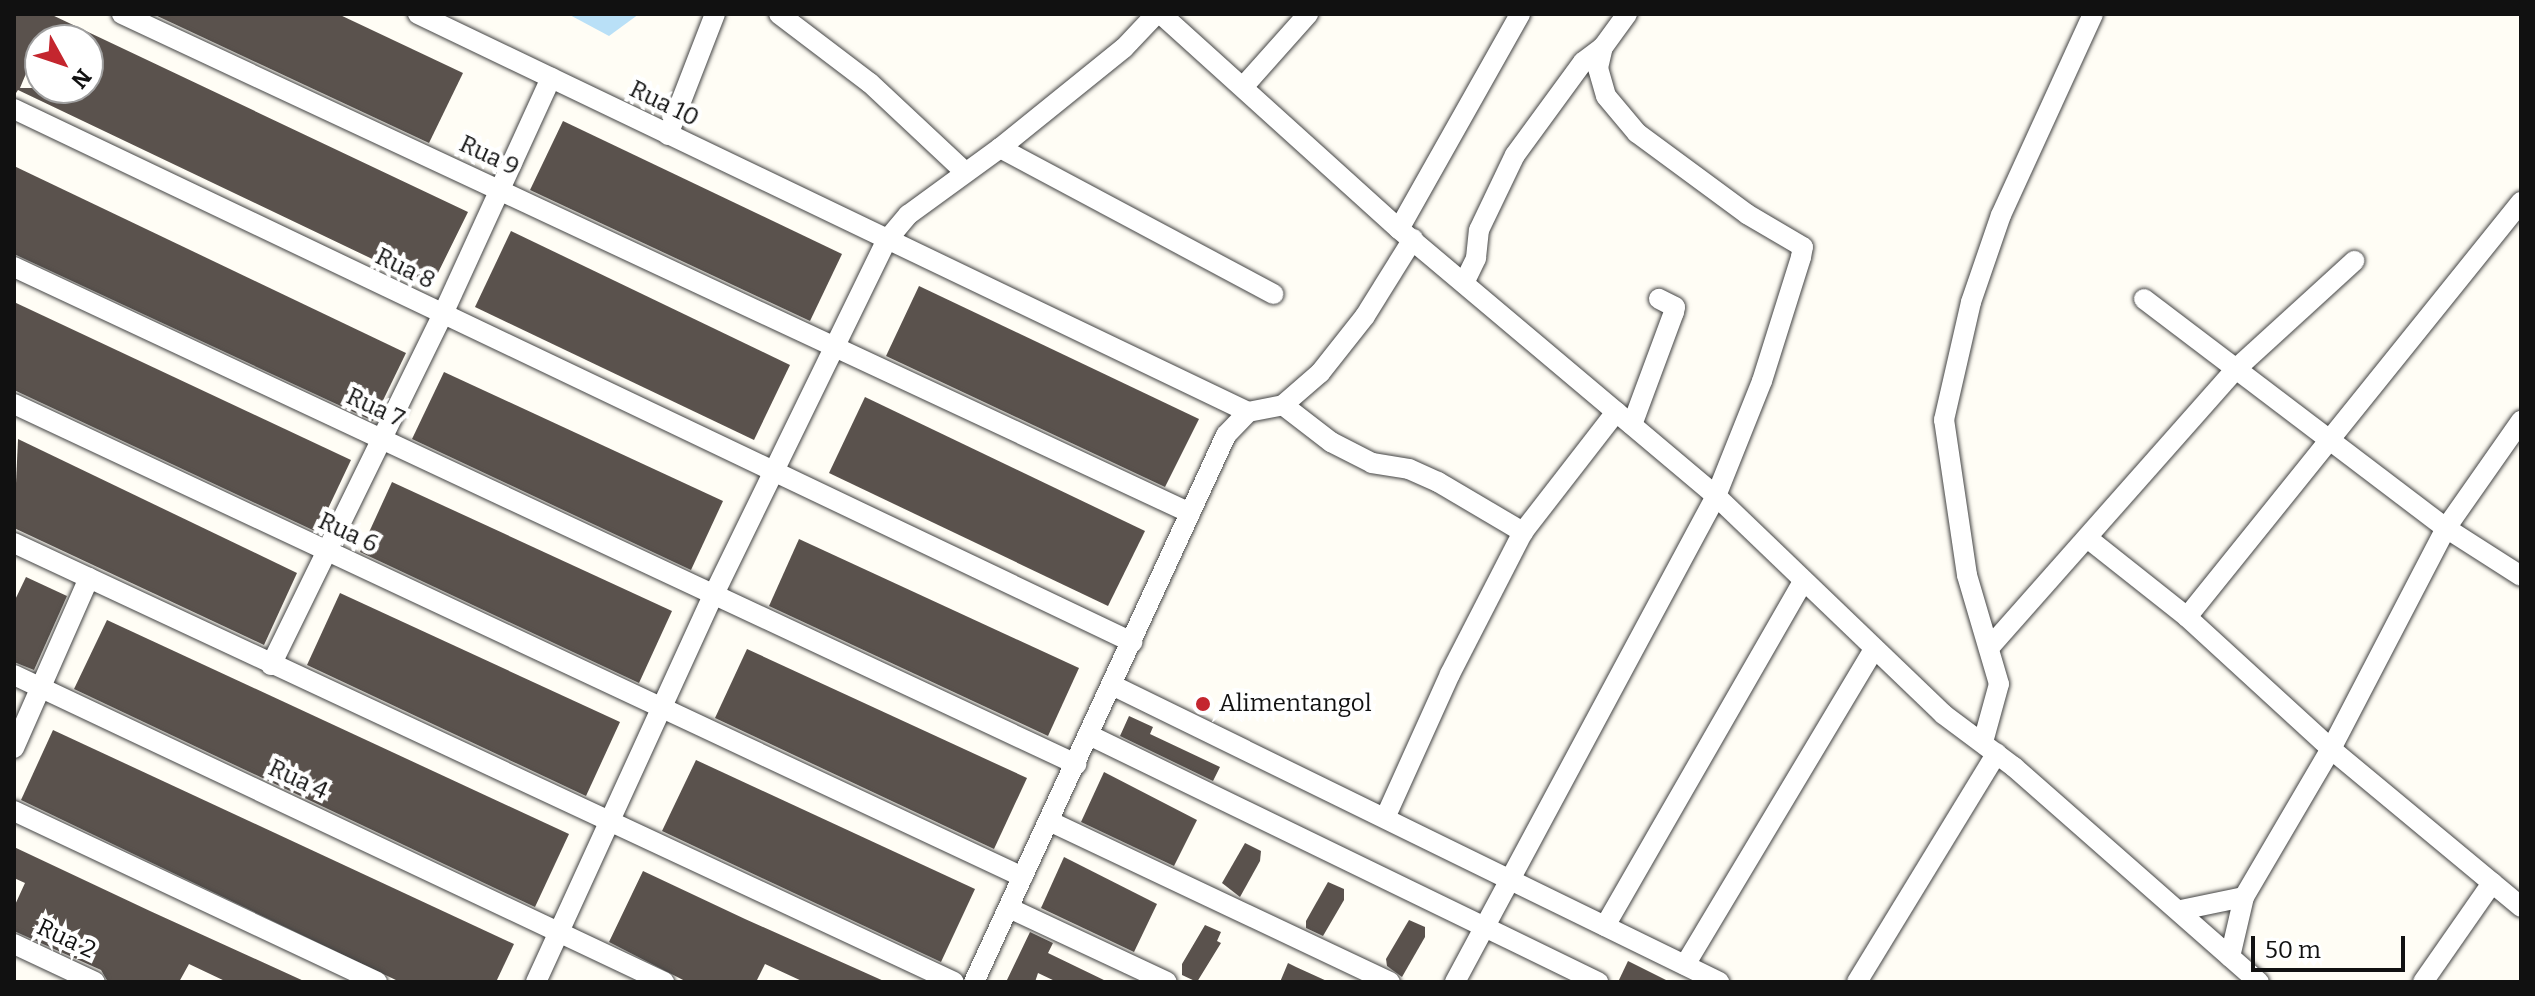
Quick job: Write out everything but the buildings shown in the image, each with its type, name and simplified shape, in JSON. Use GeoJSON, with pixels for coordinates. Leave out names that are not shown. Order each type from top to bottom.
{"type":"FeatureCollection","features":[{"type":"Feature","properties":{"kind":"street","name":"Rua 9"},"geometry":{"type":"LineString","coordinates":[[122,14],[1190,513]]}},
{"type":"Feature","properties":{"kind":"street","name":"Rua 10"},"geometry":{"type":"LineString","coordinates":[[418,14],[1248,412]]}},
{"type":"Feature","properties":{"kind":"street"},"geometry":{"type":"LineString","coordinates":[[668,135],[715,14]]}},
{"type":"Feature","properties":{"kind":"street"},"geometry":{"type":"LineString","coordinates":[[779,14],[870,83],[965,172]]}},
{"type":"Feature","properties":{"kind":"street"},"geometry":{"type":"LineString","coordinates":[[536,982],[713,596],[887,240],[908,215],[1000,148],[1124,48],[1159,14],[1406,234],[1716,496],[1873,651],[2181,910],[2259,982]]}},
{"type":"Feature","properties":{"kind":"street"},"geometry":{"type":"LineString","coordinates":[[1243,87],[1308,14]]}},
{"type":"Feature","properties":{"kind":"street"},"geometry":{"type":"LineString","coordinates":[[974,982],[1226,435],[1248,412],[1283,405],[1338,351],[1406,234],[1520,14]]}},
{"type":"Feature","properties":{"kind":"street"},"geometry":{"type":"LineString","coordinates":[[1464,283],[1476,258],[1479,230],[1515,155],[1583,62],[1603,47],[1627,14]]}},
{"type":"Feature","properties":{"kind":"street"},"geometry":{"type":"LineString","coordinates":[[1857,982],[1990,748],[1999,684],[1967,575],[1947,452],[1948,395],[1971,302],[2001,215],[2093,14]]}},
{"type":"Feature","properties":{"kind":"street"},"geometry":{"type":"LineString","coordinates":[[1455,982],[1482,924],[1716,496],[1762,381],[1803,247],[1747,214],[1637,133],[1606,96],[1598,68],[1603,47]]}},
{"type":"Feature","properties":{"kind":"street"},"geometry":{"type":"LineString","coordinates":[[271,665],[324,551],[442,316],[551,78]]}},
{"type":"Feature","properties":{"kind":"street","name":"Rua 8"},"geometry":{"type":"LineString","coordinates":[[14,109],[773,475],[1132,642]]}},
{"type":"Feature","properties":{"kind":"street"},"geometry":{"type":"LineString","coordinates":[[1000,148],[1274,294]]}},
{"type":"Feature","properties":{"kind":"street"},"geometry":{"type":"LineString","coordinates":[[2187,617],[2331,443],[2521,202]]}},
{"type":"Feature","properties":{"kind":"street"},"geometry":{"type":"LineString","coordinates":[[1989,648],[2090,540],[2237,368],[2354,261]]}},
{"type":"Feature","properties":{"kind":"street","name":"Rua 7"},"geometry":{"type":"LineString","coordinates":[[14,267],[1076,764]]}},
{"type":"Feature","properties":{"kind":"street"},"geometry":{"type":"LineString","coordinates":[[1385,818],[1450,674],[1523,532],[1624,418],[1674,312],[1659,299]]}},
{"type":"Feature","properties":{"kind":"street"},"geometry":{"type":"LineString","coordinates":[[2144,299],[2446,528],[2521,576]]}},
{"type":"Feature","properties":{"kind":"street","name":"Rua 6"},"geometry":{"type":"LineString","coordinates":[[14,404],[1023,877]]}},
{"type":"Feature","properties":{"kind":"street"},"geometry":{"type":"LineString","coordinates":[[1283,405],[1358,456],[1438,482],[1523,532]]}},
{"type":"Feature","properties":{"kind":"street"},"geometry":{"type":"LineString","coordinates":[[2230,957],[2244,897],[2331,749],[2446,528],[2521,421]]}},
{"type":"Feature","properties":{"kind":"street"},"geometry":{"type":"LineString","coordinates":[[2090,540],[2187,617],[2331,749],[2521,907]]}},
{"type":"Feature","properties":{"kind":"street"},"geometry":{"type":"LineString","coordinates":[[14,543],[609,824],[954,982]]}},
{"type":"Feature","properties":{"kind":"street"},"geometry":{"type":"LineString","coordinates":[[14,748],[89,578]]}},
{"type":"Feature","properties":{"kind":"street"},"geometry":{"type":"LineString","coordinates":[[1605,926],[1803,582]]}},
{"type":"Feature","properties":{"kind":"street"},"geometry":{"type":"LineString","coordinates":[[1685,965],[1873,651]]}},
{"type":"Feature","properties":{"kind":"street","name":"Rua 4"},"geometry":{"type":"LineString","coordinates":[[14,675],[664,982]]}},
{"type":"Feature","properties":{"kind":"street"},"geometry":{"type":"LineString","coordinates":[[1112,685],[1719,982]]}},
{"type":"Feature","properties":{"kind":"street"},"geometry":{"type":"LineString","coordinates":[[1089,735],[1598,982]]}},
{"type":"Feature","properties":{"kind":"street"},"geometry":{"type":"LineString","coordinates":[[14,811],[377,982]]}},
{"type":"Feature","properties":{"kind":"street"},"geometry":{"type":"LineString","coordinates":[[1049,821],[1390,982]]}},
{"type":"Feature","properties":{"kind":"street"},"geometry":{"type":"LineString","coordinates":[[2423,982],[2492,883]]}},
{"type":"Feature","properties":{"kind":"street"},"geometry":{"type":"LineString","coordinates":[[2181,910],[2244,897]]}},
{"type":"Feature","properties":{"kind":"street"},"geometry":{"type":"LineString","coordinates":[[1009,908],[1167,982]]}},
{"type":"Feature","properties":{"kind":"street","name":"Rua 2"},"geometry":{"type":"LineString","coordinates":[[14,944],[95,982]]}},
{"type":"Feature","properties":{"kind":"water"},"geometry":{"type":"Polygon","coordinates":[[[568,14],[639,14],[609,36],[568,14]]]}},
{"type":"Feature","properties":{"kind":"place","name":"Alimentangol"},"geometry":{"type":"Point","coordinates":[1203,704]}}]}
